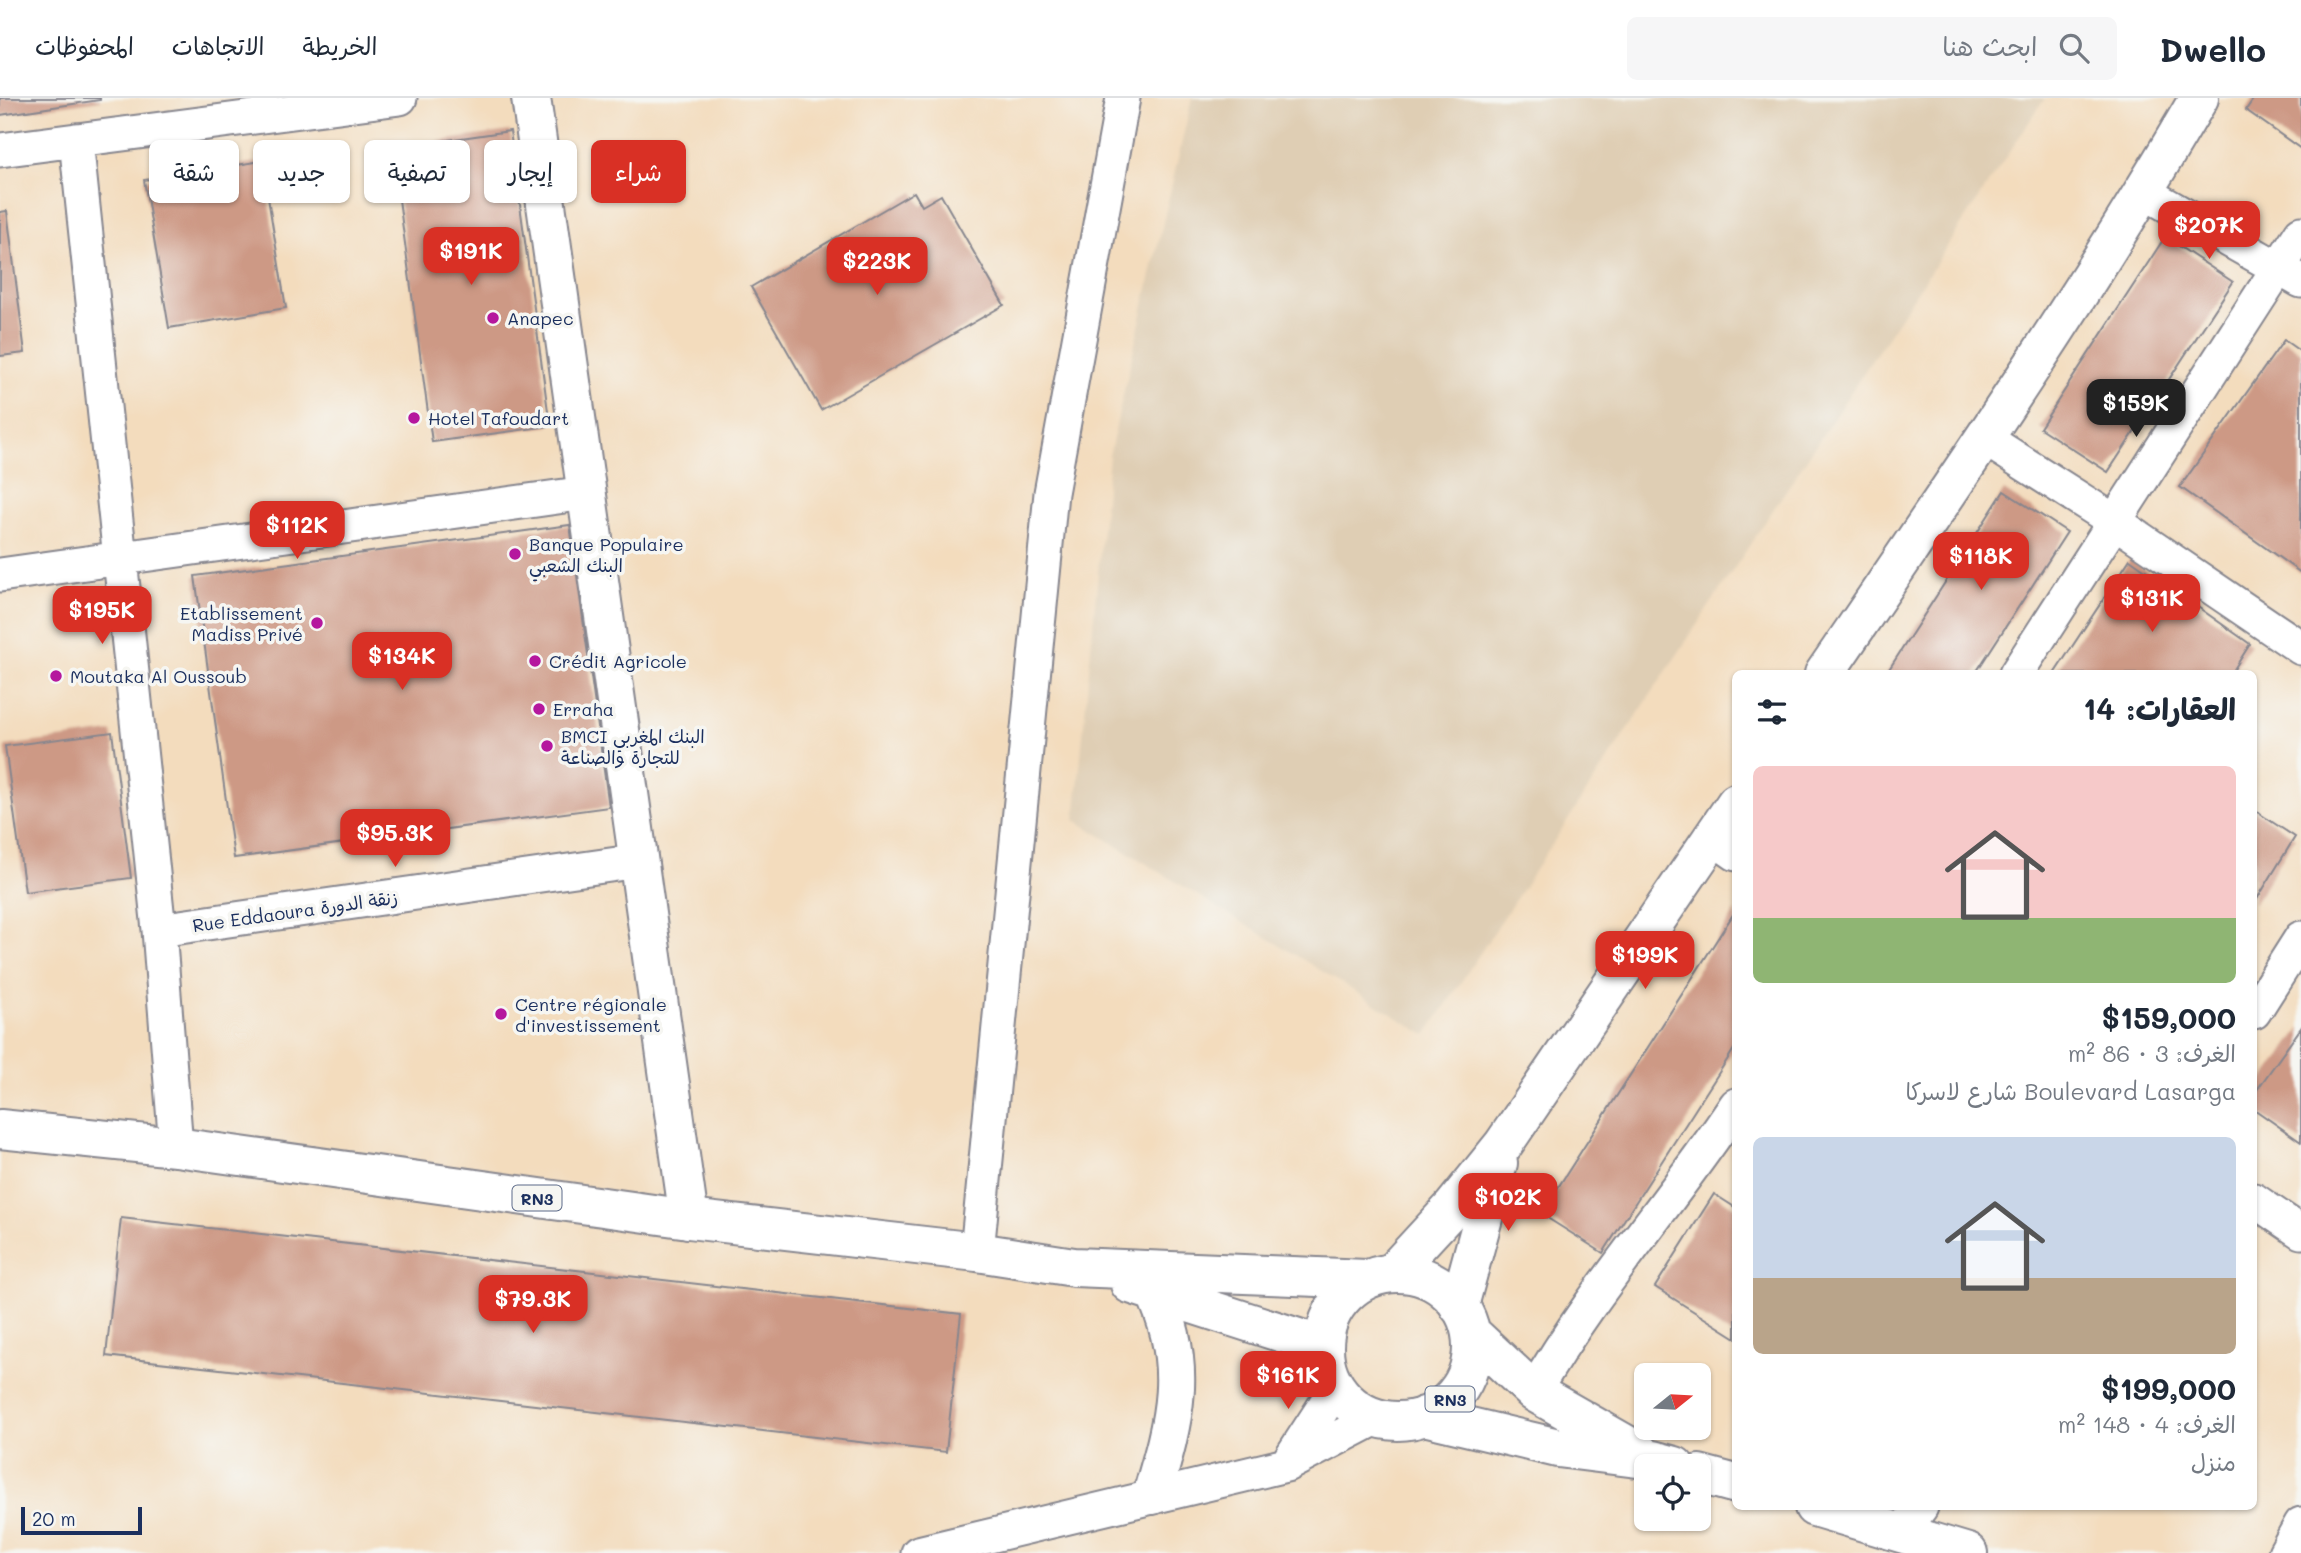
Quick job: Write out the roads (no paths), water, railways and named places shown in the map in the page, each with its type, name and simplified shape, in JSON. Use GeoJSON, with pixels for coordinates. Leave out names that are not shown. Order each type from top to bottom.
{"type":"FeatureCollection","features":[{"type":"Feature","properties":{"kind":"main road"},"geometry":{"type":"LineString","coordinates":[[531,98],[689,1219]]}},
{"type":"Feature","properties":{"kind":"main road"},"geometry":{"type":"LineString","coordinates":[[1827,670],[1984,438],[2144,192],[2199,98]]}},
{"type":"Feature","properties":{"kind":"main road"},"geometry":{"type":"LineString","coordinates":[[1323,1346],[1329,1318],[1345,1295],[1380,1276],[1453,1208],[1503,1145],[1724,846],[1732,817]]}},
{"type":"Feature","properties":{"kind":"main road","name":"RN3"},"geometry":{"type":"LineString","coordinates":[[0,1129],[176,1147],[689,1219],[976,1252],[1074,1267],[1418,1276],[1441,1287],[1465,1319],[1534,1392],[1648,1454]]}},
{"type":"Feature","properties":{"kind":"main road"},"geometry":{"type":"LineString","coordinates":[[1465,1319],[1503,1145]]}},
{"type":"Feature","properties":{"kind":"main road","name":"RN3"},"geometry":{"type":"LineString","coordinates":[[1074,1267],[1154,1290],[1323,1346],[1326,1367],[1336,1388],[1353,1406],[1376,1418],[1409,1421],[1424,1416],[1455,1395],[1466,1376],[1471,1355],[1465,1319]]}},
{"type":"Feature","properties":{"kind":"main road"},"geometry":{"type":"LineString","coordinates":[[1152,1495],[1173,1424],[1176,1385],[1169,1329],[1154,1290]]}},
{"type":"Feature","properties":{"kind":"main road","name":"RN3"},"geometry":{"type":"LineString","coordinates":[[1424,1416],[1558,1448],[1634,1459]]}},
{"type":"Feature","properties":{"kind":"main road"},"geometry":{"type":"LineString","coordinates":[[1711,1477],[1732,1483]]}},
{"type":"Feature","properties":{"kind":"main road"},"geometry":{"type":"LineString","coordinates":[[1836,1510],[1911,1520],[1968,1553]]}},
{"type":"Feature","properties":{"kind":"street"},"geometry":{"type":"LineString","coordinates":[[0,150],[326,103],[400,98]]}},
{"type":"Feature","properties":{"kind":"street"},"geometry":{"type":"LineString","coordinates":[[976,1252],[1051,494],[1123,98]]}},
{"type":"Feature","properties":{"kind":"street"},"geometry":{"type":"LineString","coordinates":[[76,140],[159,930],[176,1147]]}},
{"type":"Feature","properties":{"kind":"street"},"geometry":{"type":"LineString","coordinates":[[2144,192],[2290,275]]}},
{"type":"Feature","properties":{"kind":"street"},"geometry":{"type":"LineString","coordinates":[[2019,670],[2114,521],[2290,275],[2301,233]]}},
{"type":"Feature","properties":{"kind":"street"},"geometry":{"type":"LineString","coordinates":[[1984,438],[2114,521],[2301,648]]}},
{"type":"Feature","properties":{"kind":"street"},"geometry":{"type":"LineString","coordinates":[[0,575],[586,493]]}},
{"type":"Feature","properties":{"kind":"street","name":"Rue Eddaoura زنقة الدورة"},"geometry":{"type":"LineString","coordinates":[[159,930],[638,861]]}},
{"type":"Feature","properties":{"kind":"street"},"geometry":{"type":"LineString","coordinates":[[2257,1007],[2301,938]]}},
{"type":"Feature","properties":{"kind":"street"},"geometry":{"type":"LineString","coordinates":[[1534,1392],[1560,1347],[1700,1160],[1732,1111]]}},
{"type":"Feature","properties":{"kind":"street"},"geometry":{"type":"LineString","coordinates":[[2257,1202],[2301,1231]]}},
{"type":"Feature","properties":{"kind":"street"},"geometry":{"type":"LineString","coordinates":[[1286,1465],[1336,1388]]}},
{"type":"Feature","properties":{"kind":"street"},"geometry":{"type":"LineString","coordinates":[[918,1553],[1286,1465],[1376,1418]]}},
{"type":"Feature","properties":{"kind":"street"},"geometry":{"type":"LineString","coordinates":[[2285,1553],[2301,1524]]}},
{"type":"Feature","properties":{"kind":"place","name":"Anapec"},"geometry":{"type":"Point","coordinates":[493,318]}},
{"type":"Feature","properties":{"kind":"place","name":"Hotel Tafoudart"},"geometry":{"type":"Point","coordinates":[414,418]}},
{"type":"Feature","properties":{"kind":"place","name":"Banque Populaire البنك الشعبي"},"geometry":{"type":"Point","coordinates":[515,554]}},
{"type":"Feature","properties":{"kind":"place","name":"Etablissement Madiss Privé"},"geometry":{"type":"Point","coordinates":[317,623]}},
{"type":"Feature","properties":{"kind":"place","name":"Crédit Agricole"},"geometry":{"type":"Point","coordinates":[535,661]}},
{"type":"Feature","properties":{"kind":"place","name":"Moutaka Al Oussoub"},"geometry":{"type":"Point","coordinates":[56,676]}},
{"type":"Feature","properties":{"kind":"place","name":"Erraha"},"geometry":{"type":"Point","coordinates":[539,709]}},
{"type":"Feature","properties":{"kind":"place","name":"BMCI البنك المغربي للتجارة والصناعة"},"geometry":{"type":"Point","coordinates":[547,746]}},
{"type":"Feature","properties":{"kind":"place","name":"Centre régionale d'investissement"},"geometry":{"type":"Point","coordinates":[501,1014]}}]}
